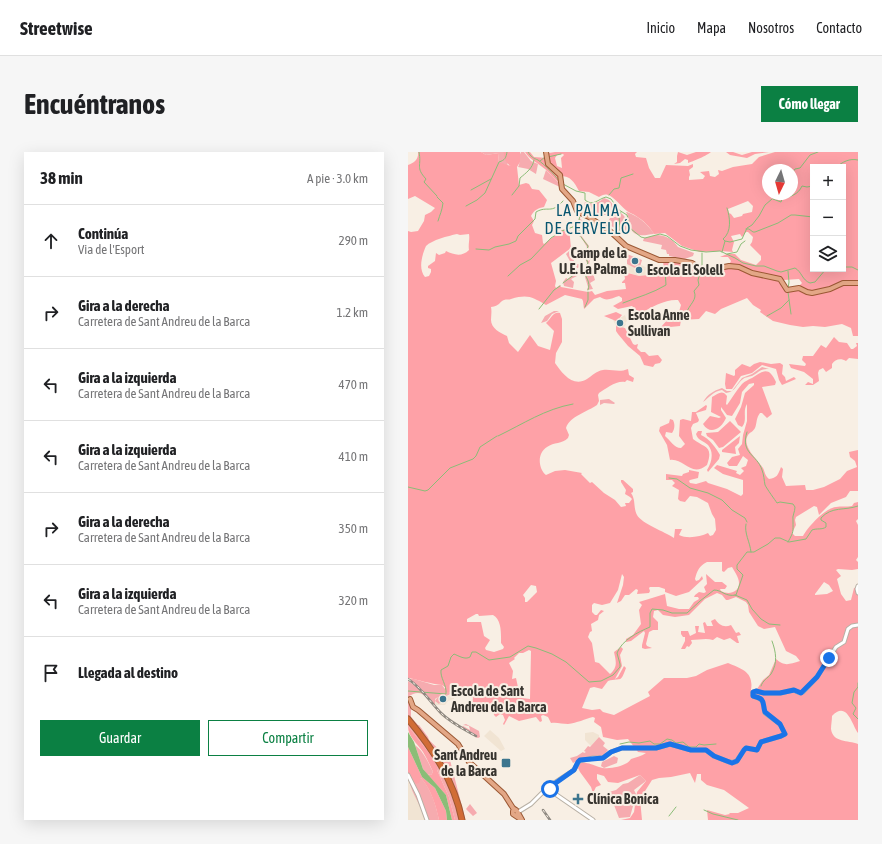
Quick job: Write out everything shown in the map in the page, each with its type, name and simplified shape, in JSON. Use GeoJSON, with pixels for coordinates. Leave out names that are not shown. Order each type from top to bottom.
{"type":"FeatureCollection","features":[{"type":"Feature","properties":{"kind":"highway"},"geometry":{"type":"LineString","coordinates":[[408,719],[426,742],[449,780],[461,820]]}},
{"type":"Feature","properties":{"kind":"highway"},"geometry":{"type":"LineString","coordinates":[[408,722],[438,764],[451,790],[459,813]]}},
{"type":"Feature","properties":{"kind":"main road"},"geometry":{"type":"LineString","coordinates":[[546,152],[548,164],[560,174],[564,191],[572,199],[578,212],[589,216],[613,233],[626,246],[659,260],[679,260],[694,264],[704,271],[729,266],[739,267],[752,273],[780,279],[785,288],[788,290],[798,288],[809,293],[830,290],[844,282],[858,283]]}},
{"type":"Feature","properties":{"kind":"main road"},"geometry":{"type":"LineString","coordinates":[[409,698],[415,707],[461,748],[471,764],[504,793],[521,820]]}},
{"type":"Feature","properties":{"kind":"street"},"geometry":{"type":"LineString","coordinates":[[858,586],[858,593]]}},
{"type":"Feature","properties":{"kind":"street"},"geometry":{"type":"LineString","coordinates":[[516,811],[528,806],[549,788],[574,770],[580,760],[603,758],[611,752],[622,748],[656,748],[670,744],[691,750],[706,750],[714,756],[735,763],[746,748],[757,750],[761,742],[785,734],[780,724],[765,712],[764,703],[759,698],[753,696],[753,692],[780,693],[792,690],[800,693],[803,692],[817,677],[836,647],[844,642],[848,629],[852,626],[858,625]]}},
{"type":"Feature","properties":{"kind":"street"},"geometry":{"type":"LineString","coordinates":[[408,777],[418,795],[427,820]]}},
{"type":"Feature","properties":{"kind":"street"},"geometry":{"type":"LineString","coordinates":[[549,788],[592,819]]}},
{"type":"Feature","properties":{"kind":"shaded area"},"geometry":{"type":"Polygon","coordinates":[[[418,152],[481,152],[486,155],[499,153],[498,162],[511,166],[506,161],[503,152],[520,152],[520,162],[517,167],[519,185],[526,183],[529,184],[532,189],[539,190],[547,200],[544,207],[533,212],[531,216],[534,221],[532,225],[535,233],[542,235],[544,244],[562,230],[569,228],[571,248],[551,263],[556,281],[556,288],[560,285],[561,287],[588,292],[592,291],[595,295],[607,291],[626,289],[625,283],[622,283],[625,279],[624,272],[639,276],[648,275],[651,270],[653,271],[655,266],[659,266],[664,269],[663,261],[679,261],[688,263],[695,265],[700,270],[709,272],[736,267],[781,281],[784,288],[798,287],[802,283],[799,279],[784,280],[776,276],[752,271],[740,266],[722,267],[731,261],[728,257],[720,257],[727,254],[735,254],[741,260],[756,265],[761,260],[761,256],[750,245],[753,237],[748,232],[746,232],[742,237],[740,234],[731,236],[734,242],[733,252],[700,252],[682,246],[665,233],[654,234],[644,222],[628,212],[610,196],[602,195],[599,197],[589,192],[579,191],[570,178],[564,176],[560,176],[559,182],[525,152],[530,152],[534,157],[547,158],[547,152],[637,152],[635,154],[636,157],[646,158],[649,168],[655,178],[660,178],[666,165],[688,166],[693,164],[693,167],[689,170],[689,180],[703,179],[705,176],[700,172],[709,171],[710,176],[715,177],[719,174],[718,170],[722,171],[733,167],[752,164],[759,157],[775,152],[858,152],[858,336],[853,336],[851,328],[842,324],[825,327],[803,327],[773,321],[760,312],[761,310],[753,305],[747,298],[721,309],[715,314],[706,311],[699,319],[681,320],[680,326],[660,328],[670,317],[678,315],[681,305],[678,300],[664,302],[640,314],[632,306],[618,309],[613,306],[622,301],[622,298],[619,296],[612,299],[600,297],[594,299],[584,309],[582,299],[565,295],[546,305],[530,297],[522,297],[505,300],[496,306],[491,307],[491,323],[494,328],[507,336],[509,343],[518,352],[530,335],[538,346],[550,350],[554,331],[546,323],[554,314],[560,313],[562,319],[562,342],[556,353],[555,363],[568,378],[577,382],[587,379],[596,372],[606,370],[622,371],[628,369],[629,375],[634,378],[633,382],[627,380],[625,382],[618,382],[599,393],[599,401],[597,405],[575,417],[568,424],[566,428],[569,435],[568,438],[550,445],[544,450],[540,457],[541,469],[546,475],[555,471],[565,470],[582,473],[581,474],[590,483],[592,482],[604,493],[615,500],[621,507],[626,506],[625,503],[629,503],[632,499],[625,494],[626,490],[621,482],[621,480],[623,480],[633,489],[633,492],[631,493],[639,518],[674,538],[675,529],[682,529],[679,535],[686,537],[701,536],[708,533],[710,536],[713,535],[716,530],[715,519],[708,503],[697,497],[690,496],[685,502],[680,501],[678,499],[679,490],[672,486],[675,483],[672,480],[666,480],[666,474],[682,476],[683,474],[689,472],[689,470],[699,472],[698,478],[690,480],[690,483],[696,484],[706,481],[741,496],[743,494],[743,480],[723,474],[714,468],[717,465],[737,471],[736,473],[740,475],[744,471],[741,468],[746,466],[748,460],[743,456],[737,466],[729,466],[727,463],[732,457],[740,455],[738,449],[742,444],[747,421],[747,404],[745,410],[745,422],[742,427],[738,425],[735,419],[741,407],[745,393],[754,385],[754,383],[749,384],[742,392],[740,403],[732,416],[727,415],[721,407],[721,410],[726,418],[722,425],[716,429],[709,430],[703,424],[710,416],[721,417],[711,412],[712,397],[722,392],[727,396],[727,405],[745,381],[760,373],[766,371],[768,372],[776,382],[775,385],[762,387],[772,414],[767,418],[760,413],[755,428],[746,439],[748,448],[763,468],[769,479],[777,476],[781,467],[783,469],[782,477],[786,486],[805,485],[806,490],[824,487],[840,479],[847,471],[857,467],[855,461],[850,457],[849,452],[858,450],[858,491],[850,491],[846,497],[831,503],[819,515],[817,507],[814,506],[796,517],[796,525],[792,533],[795,536],[803,536],[822,514],[832,508],[852,506],[854,503],[858,502],[858,519],[856,521],[858,525],[858,557],[856,560],[858,562],[858,569],[836,570],[841,576],[837,579],[841,594],[846,601],[851,600],[854,588],[858,587],[858,733],[848,716],[842,711],[837,712],[832,716],[831,729],[832,734],[838,739],[858,744],[858,820],[708,820],[707,810],[725,815],[730,814],[729,813],[738,813],[749,808],[724,790],[707,785],[701,780],[701,774],[697,774],[695,783],[690,773],[652,780],[640,799],[642,820],[621,820],[630,818],[634,812],[637,792],[646,781],[640,775],[618,783],[608,782],[604,776],[597,774],[597,779],[601,785],[596,787],[593,793],[591,787],[578,768],[580,763],[588,763],[602,768],[617,767],[646,753],[638,752],[628,739],[617,740],[603,737],[601,727],[594,722],[595,718],[593,717],[568,724],[551,723],[548,717],[543,715],[541,716],[542,721],[540,722],[536,717],[519,721],[509,716],[504,725],[505,720],[503,715],[500,714],[496,717],[493,710],[485,704],[482,703],[480,706],[472,703],[473,698],[470,693],[468,695],[456,692],[448,693],[445,692],[445,687],[442,685],[408,678],[408,231],[418,231],[424,221],[425,215],[435,208],[415,196],[408,199],[408,165],[418,157],[418,152]],[[557,155],[555,158],[557,166],[562,168],[561,158],[564,155],[557,155]],[[748,201],[728,209],[729,213],[734,218],[752,212],[753,206],[748,201]],[[457,234],[432,242],[426,246],[421,266],[425,277],[429,276],[431,272],[431,269],[428,268],[428,266],[435,261],[436,253],[439,255],[445,253],[446,251],[455,254],[464,254],[469,250],[469,234],[457,234]],[[707,562],[700,567],[695,579],[696,581],[699,580],[702,576],[703,579],[689,592],[676,596],[665,592],[665,589],[650,587],[649,593],[637,594],[638,590],[636,589],[629,595],[625,595],[621,601],[617,603],[623,585],[624,577],[622,574],[618,590],[610,603],[602,605],[594,603],[592,605],[592,612],[595,615],[597,615],[601,610],[604,611],[599,615],[598,620],[591,624],[592,631],[588,637],[592,643],[595,662],[599,663],[610,674],[614,669],[616,661],[614,652],[621,647],[623,649],[620,655],[622,666],[615,679],[618,677],[624,666],[626,668],[620,679],[608,681],[602,689],[594,687],[590,688],[582,708],[592,710],[600,709],[603,712],[614,715],[650,696],[648,692],[664,678],[687,678],[696,676],[707,670],[728,663],[742,669],[749,675],[751,679],[751,690],[755,692],[763,680],[769,675],[776,659],[785,664],[800,661],[796,656],[786,651],[775,627],[764,629],[758,626],[749,612],[746,602],[736,597],[726,600],[722,595],[717,593],[705,599],[689,615],[675,617],[663,615],[658,610],[654,611],[653,617],[658,622],[658,630],[649,632],[646,644],[652,648],[642,648],[645,633],[644,631],[631,641],[626,642],[626,639],[633,635],[641,624],[639,610],[642,605],[639,602],[665,594],[667,606],[679,609],[689,609],[694,602],[699,599],[698,597],[694,597],[695,595],[699,592],[706,592],[704,587],[707,584],[706,574],[715,582],[722,582],[727,586],[725,589],[720,589],[721,591],[730,593],[737,589],[739,586],[739,581],[732,567],[728,568],[724,572],[722,571],[722,562],[707,562]],[[824,582],[815,594],[827,594],[833,591],[829,585],[824,582]],[[531,585],[523,595],[525,602],[527,602],[537,592],[536,586],[531,585]],[[476,614],[467,619],[467,622],[481,622],[484,636],[490,640],[485,648],[486,650],[494,652],[503,649],[504,647],[501,643],[501,632],[496,617],[493,615],[479,616],[476,614]],[[529,650],[519,653],[514,658],[515,659],[509,663],[513,671],[512,679],[516,678],[519,692],[509,692],[507,694],[513,697],[530,699],[531,651],[529,650]]]}},
{"type":"Feature","properties":{"kind":"shaded area"},"geometry":{"type":"Polygon","coordinates":[[[481,152],[507,152],[508,164],[506,166],[498,162],[499,153],[486,155],[481,152]]]}},
{"type":"Feature","properties":{"kind":"shaded area"},"geometry":{"type":"Polygon","coordinates":[[[521,152],[524,152],[531,161],[538,164],[536,174],[528,169],[518,167],[521,152]]]}},
{"type":"Feature","properties":{"kind":"shaded area"},"geometry":{"type":"Polygon","coordinates":[[[678,152],[687,155],[696,152],[711,152],[688,163],[688,160],[685,159],[680,163],[674,164],[677,162],[678,152]]]}},
{"type":"Feature","properties":{"kind":"shaded area"},"geometry":{"type":"Polygon","coordinates":[[[726,152],[733,152],[742,155],[752,152],[769,152],[755,154],[747,158],[730,155],[726,152]]]}},
{"type":"Feature","properties":{"kind":"shaded area"},"geometry":{"type":"Polygon","coordinates":[[[546,170],[559,183],[560,187],[543,179],[546,170]]]}},
{"type":"Feature","properties":{"kind":"shaded area"},"geometry":{"type":"Polygon","coordinates":[[[604,198],[609,200],[620,213],[619,215],[609,217],[610,215],[603,215],[583,208],[585,202],[595,203],[604,198]]]}},
{"type":"Feature","properties":{"kind":"shaded area"},"geometry":{"type":"Polygon","coordinates":[[[626,212],[642,221],[654,234],[636,234],[629,225],[626,212]]]}},
{"type":"Feature","properties":{"kind":"shaded area"},"geometry":{"type":"Polygon","coordinates":[[[576,213],[581,214],[580,219],[584,221],[579,225],[580,234],[589,246],[586,257],[588,261],[590,260],[587,267],[584,256],[587,247],[578,231],[574,228],[578,229],[577,225],[580,217],[580,215],[576,213]]]}},
{"type":"Feature","properties":{"kind":"shaded area"},"geometry":{"type":"Polygon","coordinates":[[[621,213],[628,225],[629,233],[625,233],[625,229],[623,229],[622,233],[619,232],[619,230],[611,226],[612,223],[609,225],[607,224],[610,218],[619,216],[621,213]]]}},
{"type":"Feature","properties":{"kind":"shaded area"},"geometry":{"type":"Polygon","coordinates":[[[656,235],[668,238],[678,247],[694,253],[693,256],[679,260],[679,258],[669,256],[666,250],[661,249],[662,245],[643,241],[644,238],[656,235]]]}},
{"type":"Feature","properties":{"kind":"shaded area"},"geometry":{"type":"Polygon","coordinates":[[[572,248],[576,256],[579,256],[573,259],[576,264],[579,264],[580,267],[575,269],[575,265],[571,263],[566,254],[572,248]]]}},
{"type":"Feature","properties":{"kind":"shaded area","name":"Camp de la U.E. La Palma"},"geometry":{"type":"Polygon","coordinates":[[[627,254],[642,260],[639,270],[627,264],[627,254]]]}},
{"type":"Feature","properties":{"kind":"shaded area"},"geometry":{"type":"Polygon","coordinates":[[[590,260],[587,274],[584,275],[576,273],[587,264],[588,266],[590,260]]]}},
{"type":"Feature","properties":{"kind":"shaded area","name":"Escola El Solell"},"geometry":{"type":"Polygon","coordinates":[[[627,264],[639,269],[641,265],[650,269],[648,275],[639,276],[626,272],[627,264]]]}},
{"type":"Feature","properties":{"kind":"shaded area"},"geometry":{"type":"Polygon","coordinates":[[[592,270],[595,280],[590,283],[593,289],[587,290],[588,287],[585,277],[592,270]]]}},
{"type":"Feature","properties":{"kind":"shaded area"},"geometry":{"type":"Polygon","coordinates":[[[575,273],[577,276],[571,279],[574,282],[573,288],[564,286],[563,282],[566,278],[568,279],[575,273]]]}},
{"type":"Feature","properties":{"kind":"shaded area"},"geometry":{"type":"Polygon","coordinates":[[[554,311],[559,311],[552,314],[547,321],[541,323],[545,316],[554,311]]]}},
{"type":"Feature","properties":{"kind":"shaded area"},"geometry":{"type":"Polygon","coordinates":[[[616,312],[622,315],[617,321],[620,327],[625,328],[633,344],[638,344],[637,348],[649,356],[658,355],[662,360],[660,363],[655,364],[653,367],[644,365],[640,356],[628,346],[616,331],[616,321],[604,316],[616,312]]]}},
{"type":"Feature","properties":{"kind":"shaded area","name":"Escola Anne Sullivan"},"geometry":{"type":"Polygon","coordinates":[[[625,315],[627,321],[625,323],[626,324],[623,329],[618,330],[613,320],[616,317],[620,318],[625,315]]]}},
{"type":"Feature","properties":{"kind":"shaded area"},"geometry":{"type":"Polygon","coordinates":[[[834,337],[839,342],[847,343],[851,349],[857,346],[856,343],[858,343],[858,359],[849,358],[846,361],[836,360],[832,364],[832,368],[826,372],[823,368],[819,370],[819,381],[813,385],[805,385],[808,382],[813,384],[813,379],[804,372],[791,368],[789,364],[805,366],[806,364],[802,360],[803,356],[813,356],[821,345],[826,348],[834,337]]]}},
{"type":"Feature","properties":{"kind":"shaded area"},"geometry":{"type":"Polygon","coordinates":[[[760,362],[771,364],[780,363],[783,365],[782,374],[786,381],[794,377],[796,379],[782,385],[776,369],[762,365],[752,373],[741,376],[732,389],[726,389],[726,373],[734,376],[735,370],[742,364],[750,367],[760,362]]]}},
{"type":"Feature","properties":{"kind":"shaded area"},"geometry":{"type":"Polygon","coordinates":[[[762,367],[769,369],[761,370],[752,376],[744,378],[732,391],[742,378],[752,374],[762,367]]]}},
{"type":"Feature","properties":{"kind":"shaded area"},"geometry":{"type":"Polygon","coordinates":[[[722,388],[727,391],[732,391],[726,393],[722,390],[716,392],[703,402],[713,392],[722,388]]]}},
{"type":"Feature","properties":{"kind":"shaded area"},"geometry":{"type":"Polygon","coordinates":[[[609,399],[615,403],[604,403],[600,405],[600,400],[609,399]]]}},
{"type":"Feature","properties":{"kind":"shaded area"},"geometry":{"type":"Polygon","coordinates":[[[706,405],[706,410],[696,413],[699,420],[693,424],[691,428],[693,439],[709,450],[707,465],[701,468],[692,469],[675,460],[670,460],[667,445],[659,431],[660,427],[669,423],[670,419],[673,420],[674,426],[672,433],[666,432],[665,436],[674,445],[681,448],[685,444],[679,436],[680,420],[683,419],[691,421],[692,412],[696,412],[706,405]]]}},
{"type":"Feature","properties":{"kind":"shaded area"},"geometry":{"type":"Polygon","coordinates":[[[730,421],[741,432],[723,447],[719,448],[713,440],[707,436],[706,433],[718,432],[730,421]]]}},
{"type":"Feature","properties":{"kind":"shaded area"},"geometry":{"type":"Polygon","coordinates":[[[698,431],[702,431],[701,435],[710,441],[720,455],[719,459],[708,472],[707,470],[712,457],[711,451],[708,445],[697,436],[696,434],[698,431]]]}},
{"type":"Feature","properties":{"kind":"shaded area"},"geometry":{"type":"Polygon","coordinates":[[[740,436],[739,443],[735,447],[736,454],[722,452],[722,450],[740,436]]]}},
{"type":"Feature","properties":{"kind":"shaded area"},"geometry":{"type":"Polygon","coordinates":[[[715,619],[722,625],[731,625],[736,633],[739,632],[741,635],[737,636],[739,643],[730,638],[724,640],[717,637],[713,640],[691,640],[692,643],[689,647],[687,646],[685,649],[681,649],[685,641],[685,637],[681,634],[681,631],[688,631],[690,636],[696,633],[695,626],[699,626],[698,632],[705,633],[703,623],[705,622],[707,626],[713,626],[711,621],[715,619]]]}},
{"type":"Feature","properties":{"kind":"shaded area"},"geometry":{"type":"Polygon","coordinates":[[[410,679],[434,685],[442,685],[448,693],[453,693],[444,697],[440,696],[443,699],[439,704],[435,701],[435,706],[426,694],[425,695],[427,698],[418,693],[408,697],[408,681],[422,690],[410,679]]]}},
{"type":"Feature","properties":{"kind":"shaded area","name":"Escola de Sant Andreu de la Barca"},"geometry":{"type":"Polygon","coordinates":[[[454,693],[454,699],[448,701],[445,705],[435,705],[435,699],[440,696],[445,697],[454,693]]]}},
{"type":"Feature","properties":{"kind":"shaded area"},"geometry":{"type":"Polygon","coordinates":[[[426,694],[435,707],[448,718],[476,735],[475,737],[441,716],[425,695],[426,694]]]}},
{"type":"Feature","properties":{"kind":"shaded area"},"geometry":{"type":"Polygon","coordinates":[[[408,697],[411,703],[411,717],[419,725],[429,740],[450,760],[465,818],[463,818],[464,820],[455,820],[449,797],[430,754],[408,726],[408,697]]]}},
{"type":"Feature","properties":{"kind":"shaded area"},"geometry":{"type":"Polygon","coordinates":[[[466,724],[479,731],[480,737],[475,737],[476,735],[462,727],[463,726],[470,730],[469,726],[463,725],[466,724]]]}},
{"type":"Feature","properties":{"kind":"shaded area"},"geometry":{"type":"Polygon","coordinates":[[[408,726],[430,754],[437,767],[449,797],[455,820],[452,820],[446,795],[427,774],[431,775],[433,772],[423,752],[411,737],[408,726]]]}},
{"type":"Feature","properties":{"kind":"shaded area"},"geometry":{"type":"Polygon","coordinates":[[[490,730],[499,738],[505,749],[501,751],[484,736],[490,730]]]}},
{"type":"Feature","properties":{"kind":"shaded area"},"geometry":{"type":"Polygon","coordinates":[[[408,732],[414,742],[423,769],[446,795],[452,820],[447,820],[446,811],[435,788],[422,777],[408,747],[408,732]]]}},
{"type":"Feature","properties":{"kind":"shaded area"},"geometry":{"type":"Polygon","coordinates":[[[593,732],[599,735],[599,737],[591,746],[585,740],[585,733],[593,732]]]}},
{"type":"Feature","properties":{"kind":"shaded area"},"geometry":{"type":"Polygon","coordinates":[[[599,737],[605,743],[603,746],[608,750],[603,756],[587,757],[573,763],[570,758],[586,752],[584,751],[588,746],[590,747],[599,737]]]}},
{"type":"Feature","properties":{"kind":"shaded area"},"geometry":{"type":"Polygon","coordinates":[[[415,745],[421,751],[433,772],[431,775],[427,774],[423,769],[415,745]]]}},
{"type":"Feature","properties":{"kind":"shaded area"},"geometry":{"type":"Polygon","coordinates":[[[408,747],[422,777],[435,788],[446,811],[447,820],[439,820],[435,803],[425,782],[421,778],[419,783],[415,784],[408,773],[408,747]]]}},
{"type":"Feature","properties":{"kind":"shaded area"},"geometry":{"type":"Polygon","coordinates":[[[614,756],[618,758],[617,763],[604,768],[601,766],[602,762],[614,756]]]}},
{"type":"Feature","properties":{"kind":"shaded area"},"geometry":{"type":"Polygon","coordinates":[[[408,773],[415,784],[421,778],[425,782],[433,798],[439,820],[425,820],[421,808],[412,791],[408,773]]]}},
{"type":"Feature","properties":{"kind":"shaded area"},"geometry":{"type":"Polygon","coordinates":[[[640,775],[646,781],[634,790],[636,794],[635,806],[633,806],[630,817],[619,818],[609,792],[616,790],[623,784],[628,783],[640,775]]]}},
{"type":"Feature","properties":{"kind":"shaded area"},"geometry":{"type":"Polygon","coordinates":[[[408,781],[423,813],[425,820],[408,820],[408,781]]]}},
{"type":"Feature","properties":{"kind":"shaded area"},"geometry":{"type":"Polygon","coordinates":[[[470,804],[477,813],[473,816],[466,809],[470,804]]]}},
{"type":"Feature","properties":{"kind":"waterway"},"geometry":{"type":"LineString","coordinates":[[419,152],[420,169],[426,179],[424,182],[437,196]]}},
{"type":"Feature","properties":{"kind":"waterway"},"geometry":{"type":"LineString","coordinates":[[466,206],[477,200],[485,193],[499,162],[505,158],[507,152]]}},
{"type":"Feature","properties":{"kind":"waterway"},"geometry":{"type":"LineString","coordinates":[[528,152],[532,157],[546,167],[559,181]]}},
{"type":"Feature","properties":{"kind":"waterway"},"geometry":{"type":"LineString","coordinates":[[798,168],[800,168],[810,155],[818,152]]}},
{"type":"Feature","properties":{"kind":"waterway"},"geometry":{"type":"LineString","coordinates":[[548,157],[561,154]]}},
{"type":"Feature","properties":{"kind":"waterway"},"geometry":{"type":"LineString","coordinates":[[540,161],[545,157]]}},
{"type":"Feature","properties":{"kind":"waterway"},"geometry":{"type":"LineString","coordinates":[[512,195],[519,186],[520,178],[531,168],[534,160]]}},
{"type":"Feature","properties":{"kind":"waterway"},"geometry":{"type":"LineString","coordinates":[[841,164],[849,160],[858,160]]}},
{"type":"Feature","properties":{"kind":"waterway"},"geometry":{"type":"LineString","coordinates":[[609,195],[614,189],[619,188],[621,178],[633,174]]}},
{"type":"Feature","properties":{"kind":"waterway"},"geometry":{"type":"LineString","coordinates":[[471,190],[491,179]]}},
{"type":"Feature","properties":{"kind":"waterway"},"geometry":{"type":"LineString","coordinates":[[563,184],[576,191],[585,193],[585,200],[591,203],[606,197],[611,199],[619,210],[627,215],[631,229],[641,237],[645,238],[660,234],[667,236],[680,246],[691,250],[706,252],[720,251],[743,263],[764,266],[781,272],[795,268],[805,280],[810,283],[815,282],[823,272]]}},
{"type":"Feature","properties":{"kind":"waterway"},"geometry":{"type":"LineString","coordinates":[[798,191],[802,186],[810,186]]}},
{"type":"Feature","properties":{"kind":"waterway"},"geometry":{"type":"LineString","coordinates":[[437,197],[443,203],[438,221]]}},
{"type":"Feature","properties":{"kind":"waterway"},"geometry":{"type":"LineString","coordinates":[[722,252],[725,241],[730,242],[742,239],[747,228],[752,225],[765,205],[771,200]]}},
{"type":"Feature","properties":{"kind":"waterway"},"geometry":{"type":"LineString","coordinates":[[776,200],[781,202],[782,200]]}},
{"type":"Feature","properties":{"kind":"waterway"},"geometry":{"type":"LineString","coordinates":[[476,249],[489,250],[516,241],[518,236],[535,219],[536,212],[544,209],[555,208],[563,201]]}},
{"type":"Feature","properties":{"kind":"waterway"},"geometry":{"type":"LineString","coordinates":[[725,241],[723,239],[728,232],[730,224],[727,208]]}},
{"type":"Feature","properties":{"kind":"waterway"},"geometry":{"type":"LineString","coordinates":[[620,231],[619,216],[621,212]]}},
{"type":"Feature","properties":{"kind":"waterway"},"geometry":{"type":"LineString","coordinates":[[580,215],[578,225],[580,236]]}},
{"type":"Feature","properties":{"kind":"waterway"},"geometry":{"type":"LineString","coordinates":[[746,229],[755,232],[778,223],[791,215],[810,217]]}},
{"type":"Feature","properties":{"kind":"waterway"},"geometry":{"type":"LineString","coordinates":[[508,276],[520,265],[531,259],[551,238],[562,231],[578,225]]}},
{"type":"Feature","properties":{"kind":"waterway"},"geometry":{"type":"LineString","coordinates":[[576,274],[585,268],[588,263],[585,256],[588,246],[581,237]]}},
{"type":"Feature","properties":{"kind":"waterway"},"geometry":{"type":"LineString","coordinates":[[727,254],[737,252],[741,244],[745,241]]}},
{"type":"Feature","properties":{"kind":"waterway"},"geometry":{"type":"LineString","coordinates":[[702,253],[702,268]]}},
{"type":"Feature","properties":{"kind":"waterway"},"geometry":{"type":"LineString","coordinates":[[846,267],[852,267],[858,270]]}},
{"type":"Feature","properties":{"kind":"waterway"},"geometry":{"type":"LineString","coordinates":[[623,303],[651,293],[666,285],[665,269]]}},
{"type":"Feature","properties":{"kind":"waterway"},"geometry":{"type":"LineString","coordinates":[[582,270],[588,282],[588,290]]}},
{"type":"Feature","properties":{"kind":"waterway"},"geometry":{"type":"LineString","coordinates":[[788,271],[788,289]]}},
{"type":"Feature","properties":{"kind":"waterway"},"geometry":{"type":"LineString","coordinates":[[676,321],[682,315],[686,314],[694,300],[694,291],[699,285],[698,280],[700,273]]}},
{"type":"Feature","properties":{"kind":"waterway"},"geometry":{"type":"LineString","coordinates":[[563,283],[575,274]]}},
{"type":"Feature","properties":{"kind":"waterway"},"geometry":{"type":"LineString","coordinates":[[539,309],[554,290],[560,286]]}},
{"type":"Feature","properties":{"kind":"waterway"},"geometry":{"type":"LineString","coordinates":[[585,307],[588,300],[588,292]]}},
{"type":"Feature","properties":{"kind":"waterway"},"geometry":{"type":"LineString","coordinates":[[788,292],[791,314]]}},
{"type":"Feature","properties":{"kind":"waterway"},"geometry":{"type":"LineString","coordinates":[[767,316],[781,308],[789,300]]}},
{"type":"Feature","properties":{"kind":"waterway"},"geometry":{"type":"LineString","coordinates":[[498,436],[534,417],[553,409],[573,404]]}},
{"type":"Feature","properties":{"kind":"waterway"},"geometry":{"type":"LineString","coordinates":[[747,432],[745,439],[747,449],[760,465],[767,489],[777,503],[793,504],[795,507],[793,532],[788,542]]}},
{"type":"Feature","properties":{"kind":"waterway"},"geometry":{"type":"LineString","coordinates":[[408,487],[425,491],[428,490],[450,468],[473,459],[480,447],[497,436]]}},
{"type":"Feature","properties":{"kind":"waterway"},"geometry":{"type":"LineString","coordinates":[[669,478],[677,479],[690,488],[708,493],[722,500],[732,510],[745,518],[747,522]]}},
{"type":"Feature","properties":{"kind":"waterway"},"geometry":{"type":"LineString","coordinates":[[408,691],[446,694],[446,688],[441,670],[448,666],[451,657],[454,654],[466,658],[470,657],[472,652],[476,652],[489,660],[510,657],[528,646],[552,654],[566,662],[589,682],[601,681],[613,675],[620,667],[617,653],[619,648],[626,640],[650,627],[650,613],[652,609],[672,613],[687,613],[714,590],[729,595],[736,595],[743,575],[737,569],[737,565],[747,552],[754,552],[775,538],[780,538],[789,542],[806,539],[812,530],[826,527],[826,523],[821,520],[825,514],[834,510],[858,506]]}},
{"type":"Feature","properties":{"kind":"waterway"},"geometry":{"type":"LineString","coordinates":[[746,524],[746,531],[751,552]]}},
{"type":"Feature","properties":{"kind":"waterway"},"geometry":{"type":"LineString","coordinates":[[735,595],[747,600],[752,609],[761,619],[769,624],[780,625]]}},
{"type":"Feature","properties":{"kind":"waterway"},"geometry":{"type":"LineString","coordinates":[[761,686],[771,674],[775,666],[775,649],[772,641]]}},
{"type":"Feature","properties":{"kind":"waterway"},"geometry":{"type":"LineString","coordinates":[[858,683],[858,687],[854,692],[852,703],[856,708],[853,714],[858,719]]}},
{"type":"Feature","properties":{"kind":"waterway"},"geometry":{"type":"LineString","coordinates":[[620,744],[650,741],[654,744],[660,744],[667,739],[676,743],[683,742],[689,747],[696,747],[699,744],[716,744]]}},
{"type":"Feature","properties":{"kind":"waterway"},"geometry":{"type":"LineString","coordinates":[[669,816],[676,807]]}},
{"type":"Feature","properties":{"kind":"waterway"},"geometry":{"type":"LineString","coordinates":[[704,810],[713,814],[738,820]]}},
{"type":"Feature","properties":{"kind":"railway"},"geometry":{"type":"LineString","coordinates":[[408,679],[422,691],[445,717],[476,736]]}},
{"type":"Feature","properties":{"kind":"railway"},"geometry":{"type":"LineString","coordinates":[[543,810],[550,820]]}},
{"type":"Feature","properties":{"kind":"place","name":"Camp de la U.E. La Palma"},"geometry":{"type":"Point","coordinates":[635,261]}},
{"type":"Feature","properties":{"kind":"place","name":"Escola El Solell"},"geometry":{"type":"Point","coordinates":[639,270]}},
{"type":"Feature","properties":{"kind":"place","name":"Escola Anne Sullivan"},"geometry":{"type":"Point","coordinates":[620,323]}},
{"type":"Feature","properties":{"kind":"place","name":"Escola de Sant Andreu de la Barca"},"geometry":{"type":"Point","coordinates":[443,699]}},
{"type":"Feature","properties":{"kind":"place","name":"Sant Andreu de la Barca"},"geometry":{"type":"Point","coordinates":[506,763]}},
{"type":"Feature","properties":{"kind":"place","name":"Clínica Bonica"},"geometry":{"type":"Point","coordinates":[578,799]}},
{"type":"Feature","properties":{"kind":"district","name":"LA PALMA DE CERVELLÓ"},"geometry":{"type":"Point","coordinates":[588,219]}},
{"type":"Feature","properties":{"kind":"route"},"geometry":{"type":"LineString","coordinates":[[550,789],[550,787],[574,770],[580,760],[603,758],[611,752],[622,748],[656,748],[673,744],[696,751],[706,750],[714,756],[735,763],[746,748],[757,750],[759,742],[785,734],[780,724],[764,711],[764,703],[759,698],[753,696],[753,692],[783,693],[794,690],[801,693],[817,677],[829,658]]}}]}
